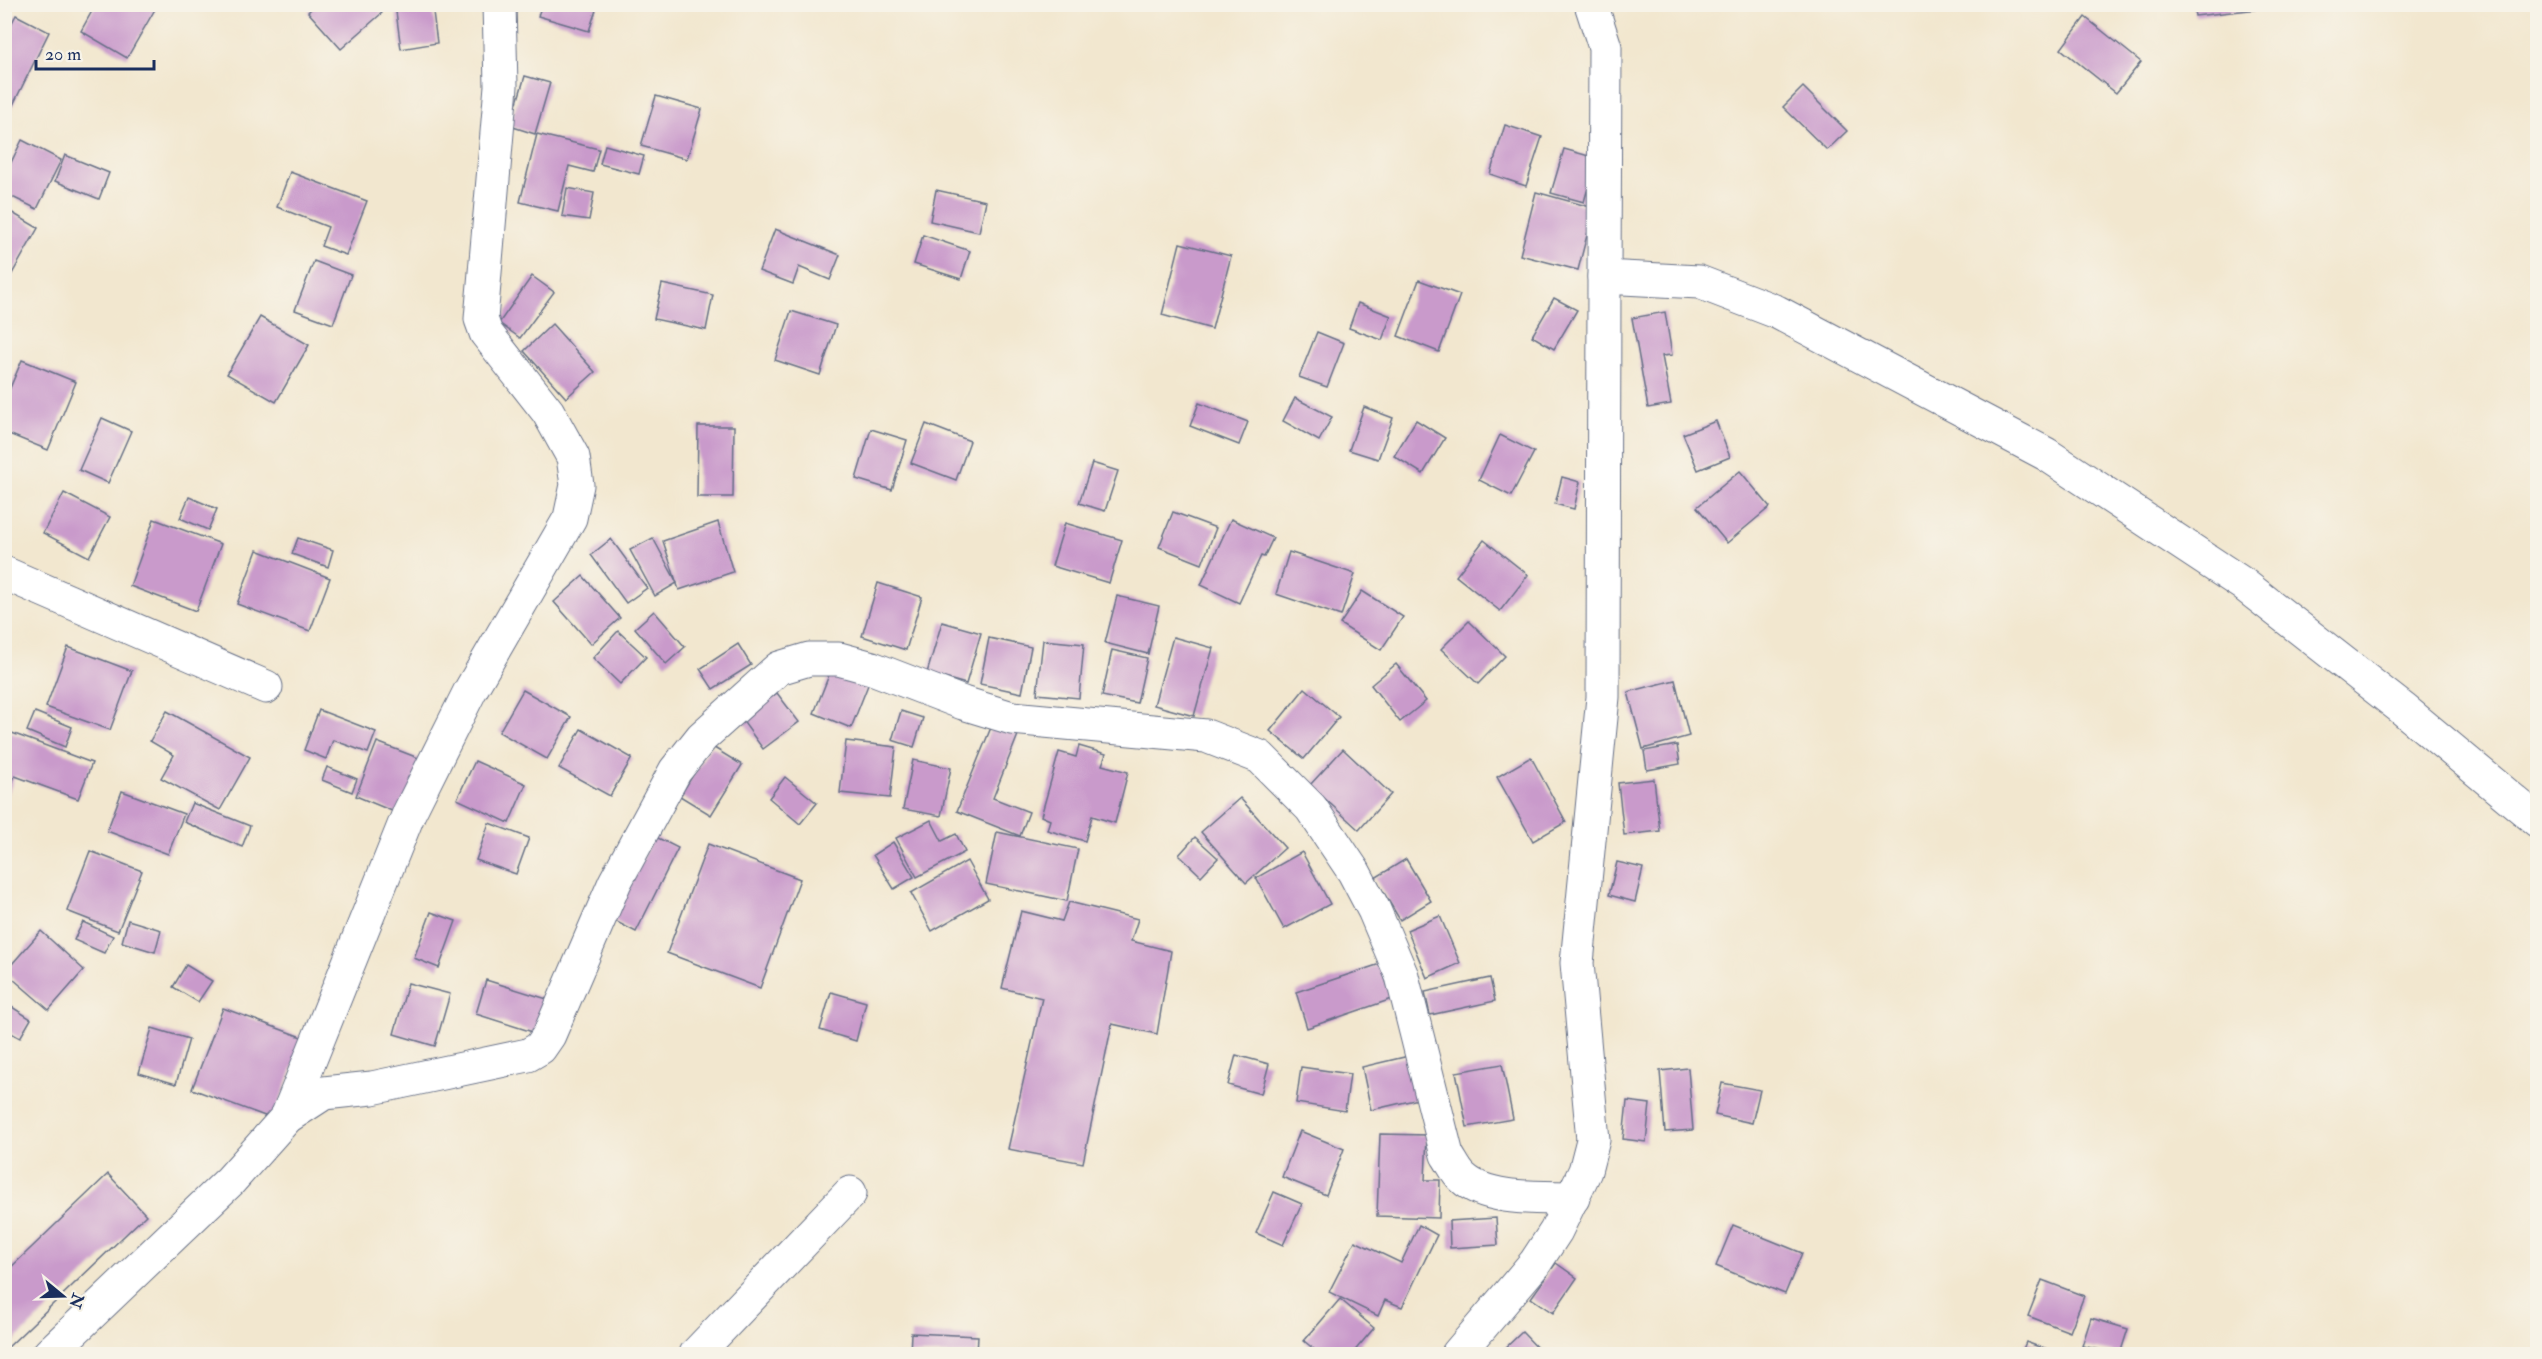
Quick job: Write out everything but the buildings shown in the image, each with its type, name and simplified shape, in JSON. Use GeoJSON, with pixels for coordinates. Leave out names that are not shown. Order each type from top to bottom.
{"type":"FeatureCollection","features":[{"type":"Feature","properties":{"kind":"street"},"geometry":{"type":"LineString","coordinates":[[287,1117],[342,975],[410,813],[470,691],[570,518],[577,485],[573,457],[548,412],[486,333],[481,319],[501,86],[499,4]]}},
{"type":"Feature","properties":{"kind":"street"},"geometry":{"type":"LineString","coordinates":[[1458,1354],[1535,1263],[1573,1198],[1585,1171],[1593,1140],[1577,963],[1603,697],[1605,47],[1592,4]]}},
{"type":"Feature","properties":{"kind":"street"},"geometry":{"type":"LineString","coordinates":[[1604,277],[1700,282],[1777,312],[2046,454],[2243,584],[2403,709],[2538,821]]}},
{"type":"Feature","properties":{"kind":"street"},"geometry":{"type":"LineString","coordinates":[[4,573],[266,687]]}},
{"type":"Feature","properties":{"kind":"street"},"geometry":{"type":"LineString","coordinates":[[49,1354],[230,1181],[287,1117],[324,1093],[372,1088],[528,1055],[540,1048],[570,990],[615,882],[675,771],[702,737],[779,668],[809,659],[839,659],[872,668],[963,703],[1012,718],[1206,736],[1260,757],[1311,808],[1354,872],[1374,910],[1402,976],[1447,1155],[1463,1179],[1482,1189],[1511,1196],[1573,1198]]}},
{"type":"Feature","properties":{"kind":"street"},"geometry":{"type":"LineString","coordinates":[[696,1354],[850,1193]]}}]}
